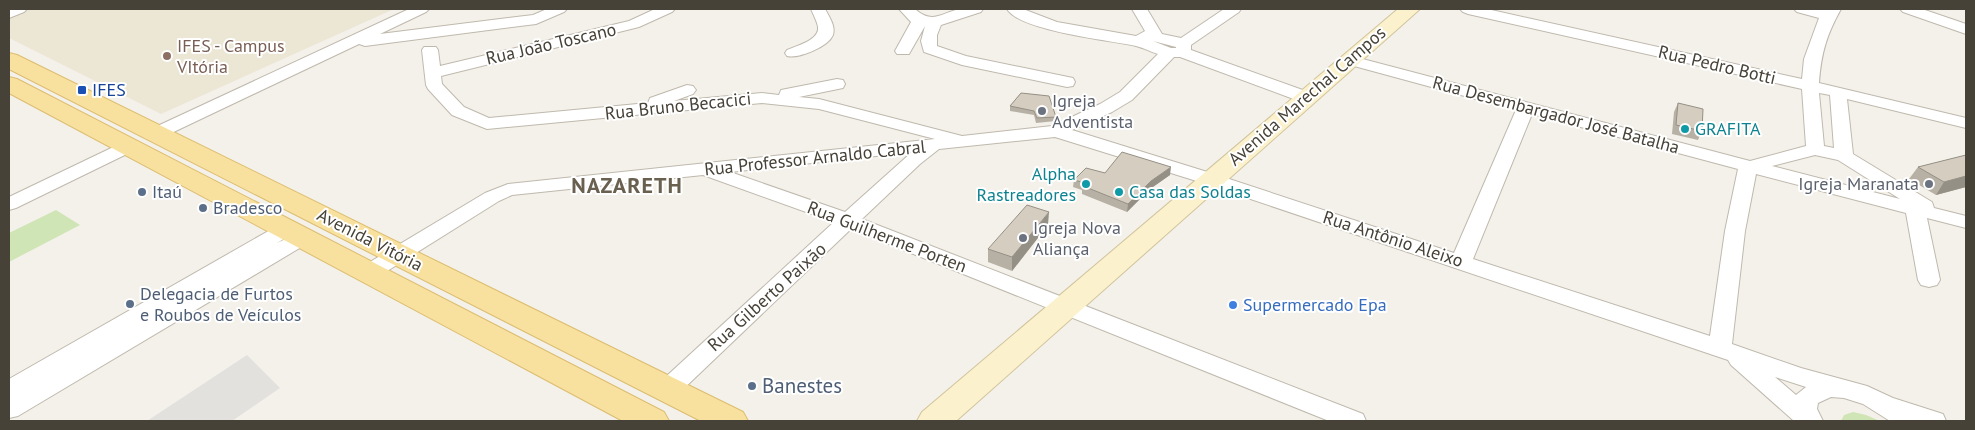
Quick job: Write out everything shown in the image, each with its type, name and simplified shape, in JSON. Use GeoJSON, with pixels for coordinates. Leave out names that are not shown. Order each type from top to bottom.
{"type":"FeatureCollection","features":[{"type":"Feature","properties":{"kind":"main road","name":"Avenida Vitória"},"geometry":{"type":"LineString","coordinates":[[9,60],[732,421]]}},
{"type":"Feature","properties":{"kind":"main road","name":"Avenida Vitória"},"geometry":{"type":"LineString","coordinates":[[11,88],[128,146],[652,421]]}},
{"type":"Feature","properties":{"kind":"street"},"geometry":{"type":"LineString","coordinates":[[9,12],[19,9]]}},
{"type":"Feature","properties":{"kind":"street"},"geometry":{"type":"LineString","coordinates":[[157,134],[345,43],[421,9]]}},
{"type":"Feature","properties":{"kind":"street"},"geometry":{"type":"LineString","coordinates":[[345,43],[536,19],[559,9]]}},
{"type":"Feature","properties":{"kind":"street","name":"Rua João Toscano"},"geometry":{"type":"LineString","coordinates":[[432,73],[634,24],[667,9]]}},
{"type":"Feature","properties":{"kind":"street"},"geometry":{"type":"LineString","coordinates":[[793,53],[816,42],[825,35],[826,28],[818,9]]}},
{"type":"Feature","properties":{"kind":"street"},"geometry":{"type":"LineString","coordinates":[[906,9],[927,21],[930,31],[928,42],[930,48],[940,53],[962,60],[1067,82]]}},
{"type":"Feature","properties":{"kind":"street"},"geometry":{"type":"LineString","coordinates":[[903,51],[927,21],[976,9]]}},
{"type":"Feature","properties":{"kind":"street"},"geometry":{"type":"LineString","coordinates":[[1014,9],[1018,14],[1040,22],[1166,40],[1178,50],[1305,97]]}},
{"type":"Feature","properties":{"kind":"street"},"geometry":{"type":"LineString","coordinates":[[1140,9],[1149,39]]}},
{"type":"Feature","properties":{"kind":"street","name":"Rua Professor Arnaldo Cabral"},"geometry":{"type":"LineString","coordinates":[[368,273],[500,192],[1056,131],[1106,108],[1126,96],[1178,50],[1234,9]]}},
{"type":"Feature","properties":{"kind":"street","name":"Avenida Marechal Campos"},"geometry":{"type":"LineString","coordinates":[[934,421],[1067,307],[1305,97],[1410,9]]}},
{"type":"Feature","properties":{"kind":"street","name":"Rua Pedro Botti"},"geometry":{"type":"LineString","coordinates":[[1468,9],[1838,92],[1966,123]]}},
{"type":"Feature","properties":{"kind":"street"},"geometry":{"type":"LineString","coordinates":[[1802,9],[1831,12],[1812,59],[1810,86],[1815,149]]}},
{"type":"Feature","properties":{"kind":"street"},"geometry":{"type":"LineString","coordinates":[[1908,9],[1966,29]]}},
{"type":"Feature","properties":{"kind":"street","name":"Rua Bruno Becacici"},"geometry":{"type":"LineString","coordinates":[[430,50],[434,85],[458,111],[487,124],[762,98],[828,106],[966,141]]}},
{"type":"Feature","properties":{"kind":"street","name":"Rua Desembargador José Batalha"},"geometry":{"type":"LineString","coordinates":[[1349,60],[1966,222]]}},
{"type":"Feature","properties":{"kind":"street"},"geometry":{"type":"LineString","coordinates":[[762,98],[810,91],[837,84]]}},
{"type":"Feature","properties":{"kind":"street"},"geometry":{"type":"LineString","coordinates":[[629,112],[687,90]]}},
{"type":"Feature","properties":{"kind":"street"},"geometry":{"type":"LineString","coordinates":[[1838,92],[1844,156]]}},
{"type":"Feature","properties":{"kind":"street"},"geometry":{"type":"LineString","coordinates":[[1461,261],[1526,107]]}},
{"type":"Feature","properties":{"kind":"street","name":"Rua Antônio Aleixo"},"geometry":{"type":"LineString","coordinates":[[1056,131],[1461,261],[1725,349],[1795,375],[1848,390]]}},
{"type":"Feature","properties":{"kind":"street","name":"Rua Gilberto Paixão"},"geometry":{"type":"LineString","coordinates":[[668,389],[850,221],[913,160],[933,145]]}},
{"type":"Feature","properties":{"kind":"street"},"geometry":{"type":"LineString","coordinates":[[9,204],[128,146]]}},
{"type":"Feature","properties":{"kind":"street"},"geometry":{"type":"LineString","coordinates":[[894,148],[913,160]]}},
{"type":"Feature","properties":{"kind":"street"},"geometry":{"type":"LineString","coordinates":[[1725,349],[1736,231],[1748,166],[1815,149],[1844,156],[1942,216]]}},
{"type":"Feature","properties":{"kind":"street","name":"Rua Guilherme Porten"},"geometry":{"type":"LineString","coordinates":[[706,170],[850,221],[1354,421]]}},
{"type":"Feature","properties":{"kind":"street"},"geometry":{"type":"LineString","coordinates":[[1915,209],[1930,280]]}},
{"type":"Feature","properties":{"kind":"street"},"geometry":{"type":"LineString","coordinates":[[9,390],[294,233]]}},
{"type":"Feature","properties":{"kind":"street"},"geometry":{"type":"LineString","coordinates":[[9,409],[294,233]]}},
{"type":"Feature","properties":{"kind":"street","name":"Rua Antônio Aleixo"},"geometry":{"type":"LineString","coordinates":[[1725,349],[1810,421]]}},
{"type":"Feature","properties":{"kind":"street"},"geometry":{"type":"LineString","coordinates":[[1810,421],[1805,409],[1806,398],[1815,391],[1829,388],[1848,390],[1934,421]]}},
{"type":"Feature","properties":{"kind":"street"},"geometry":{"type":"LineString","coordinates":[[1880,402],[1906,421]]}},
{"type":"Feature","properties":{"kind":"shaded area","name":"IFES - Campus VItória"},"geometry":{"type":"Polygon","coordinates":[[[31,9],[394,9],[161,114],[9,38],[9,17],[31,9]]]}},
{"type":"Feature","properties":{"kind":"shaded area"},"geometry":{"type":"Polygon","coordinates":[[[247,355],[280,388],[232,421],[147,421],[247,355]]]}},
{"type":"Feature","properties":{"kind":"green space"},"geometry":{"type":"Polygon","coordinates":[[[56,210],[80,225],[9,262],[9,233],[56,210]]]}},
{"type":"Feature","properties":{"kind":"green space"},"geometry":{"type":"Polygon","coordinates":[[[1853,412],[1880,421],[1841,421],[1844,415],[1853,412]]]}},
{"type":"Feature","properties":{"kind":"building"},"geometry":{"type":"Polygon","coordinates":[[[1021,93],[1049,96],[1056,117],[1037,118],[1034,111],[1010,106],[1021,93]]]}},
{"type":"Feature","properties":{"kind":"building"},"geometry":{"type":"Polygon","coordinates":[[[1678,103],[1703,109],[1702,131],[1676,125],[1678,103]]]}},
{"type":"Feature","properties":{"kind":"building"},"geometry":{"type":"Polygon","coordinates":[[[1122,152],[1171,167],[1151,181],[1128,204],[1083,186],[1085,183],[1074,180],[1086,168],[1105,173],[1122,152]]]}},
{"type":"Feature","properties":{"kind":"building"},"geometry":{"type":"Polygon","coordinates":[[[1966,155],[1966,176],[1944,182],[1918,167],[1966,155]]]}},
{"type":"Feature","properties":{"kind":"building"},"geometry":{"type":"Polygon","coordinates":[[[1027,205],[1049,212],[1012,257],[988,249],[1027,205]]]}},
{"type":"Feature","properties":{"kind":"place","name":"IFES - Campus VItória"},"geometry":{"type":"Point","coordinates":[167,56]}},
{"type":"Feature","properties":{"kind":"place","name":"IFES"},"geometry":{"type":"Point","coordinates":[82,90]}},
{"type":"Feature","properties":{"kind":"place","name":"Igreja Adventista"},"geometry":{"type":"Point","coordinates":[1042,111]}},
{"type":"Feature","properties":{"kind":"place","name":"GRAFITA"},"geometry":{"type":"Point","coordinates":[1685,129]}},
{"type":"Feature","properties":{"kind":"place","name":"Alpha Rastreadores"},"geometry":{"type":"Point","coordinates":[1086,184]}},
{"type":"Feature","properties":{"kind":"place","name":"Igreja Maranata"},"geometry":{"type":"Point","coordinates":[1929,184]}},
{"type":"Feature","properties":{"kind":"place","name":"Itaú"},"geometry":{"type":"Point","coordinates":[142,192]}},
{"type":"Feature","properties":{"kind":"place","name":"Casa das Soldas"},"geometry":{"type":"Point","coordinates":[1119,192]}},
{"type":"Feature","properties":{"kind":"place","name":"Bradesco"},"geometry":{"type":"Point","coordinates":[203,208]}},
{"type":"Feature","properties":{"kind":"place","name":"Igreja Nova Aliança"},"geometry":{"type":"Point","coordinates":[1023,238]}},
{"type":"Feature","properties":{"kind":"place","name":"Delegacia de Furtos e Roubos de Veículos"},"geometry":{"type":"Point","coordinates":[130,304]}},
{"type":"Feature","properties":{"kind":"place","name":"Supermercado Epa"},"geometry":{"type":"Point","coordinates":[1233,305]}},
{"type":"Feature","properties":{"kind":"place","name":"Banestes"},"geometry":{"type":"Point","coordinates":[752,386]}},
{"type":"Feature","properties":{"kind":"district","name":"NAZARETH"},"geometry":{"type":"Point","coordinates":[627,185]}}]}
